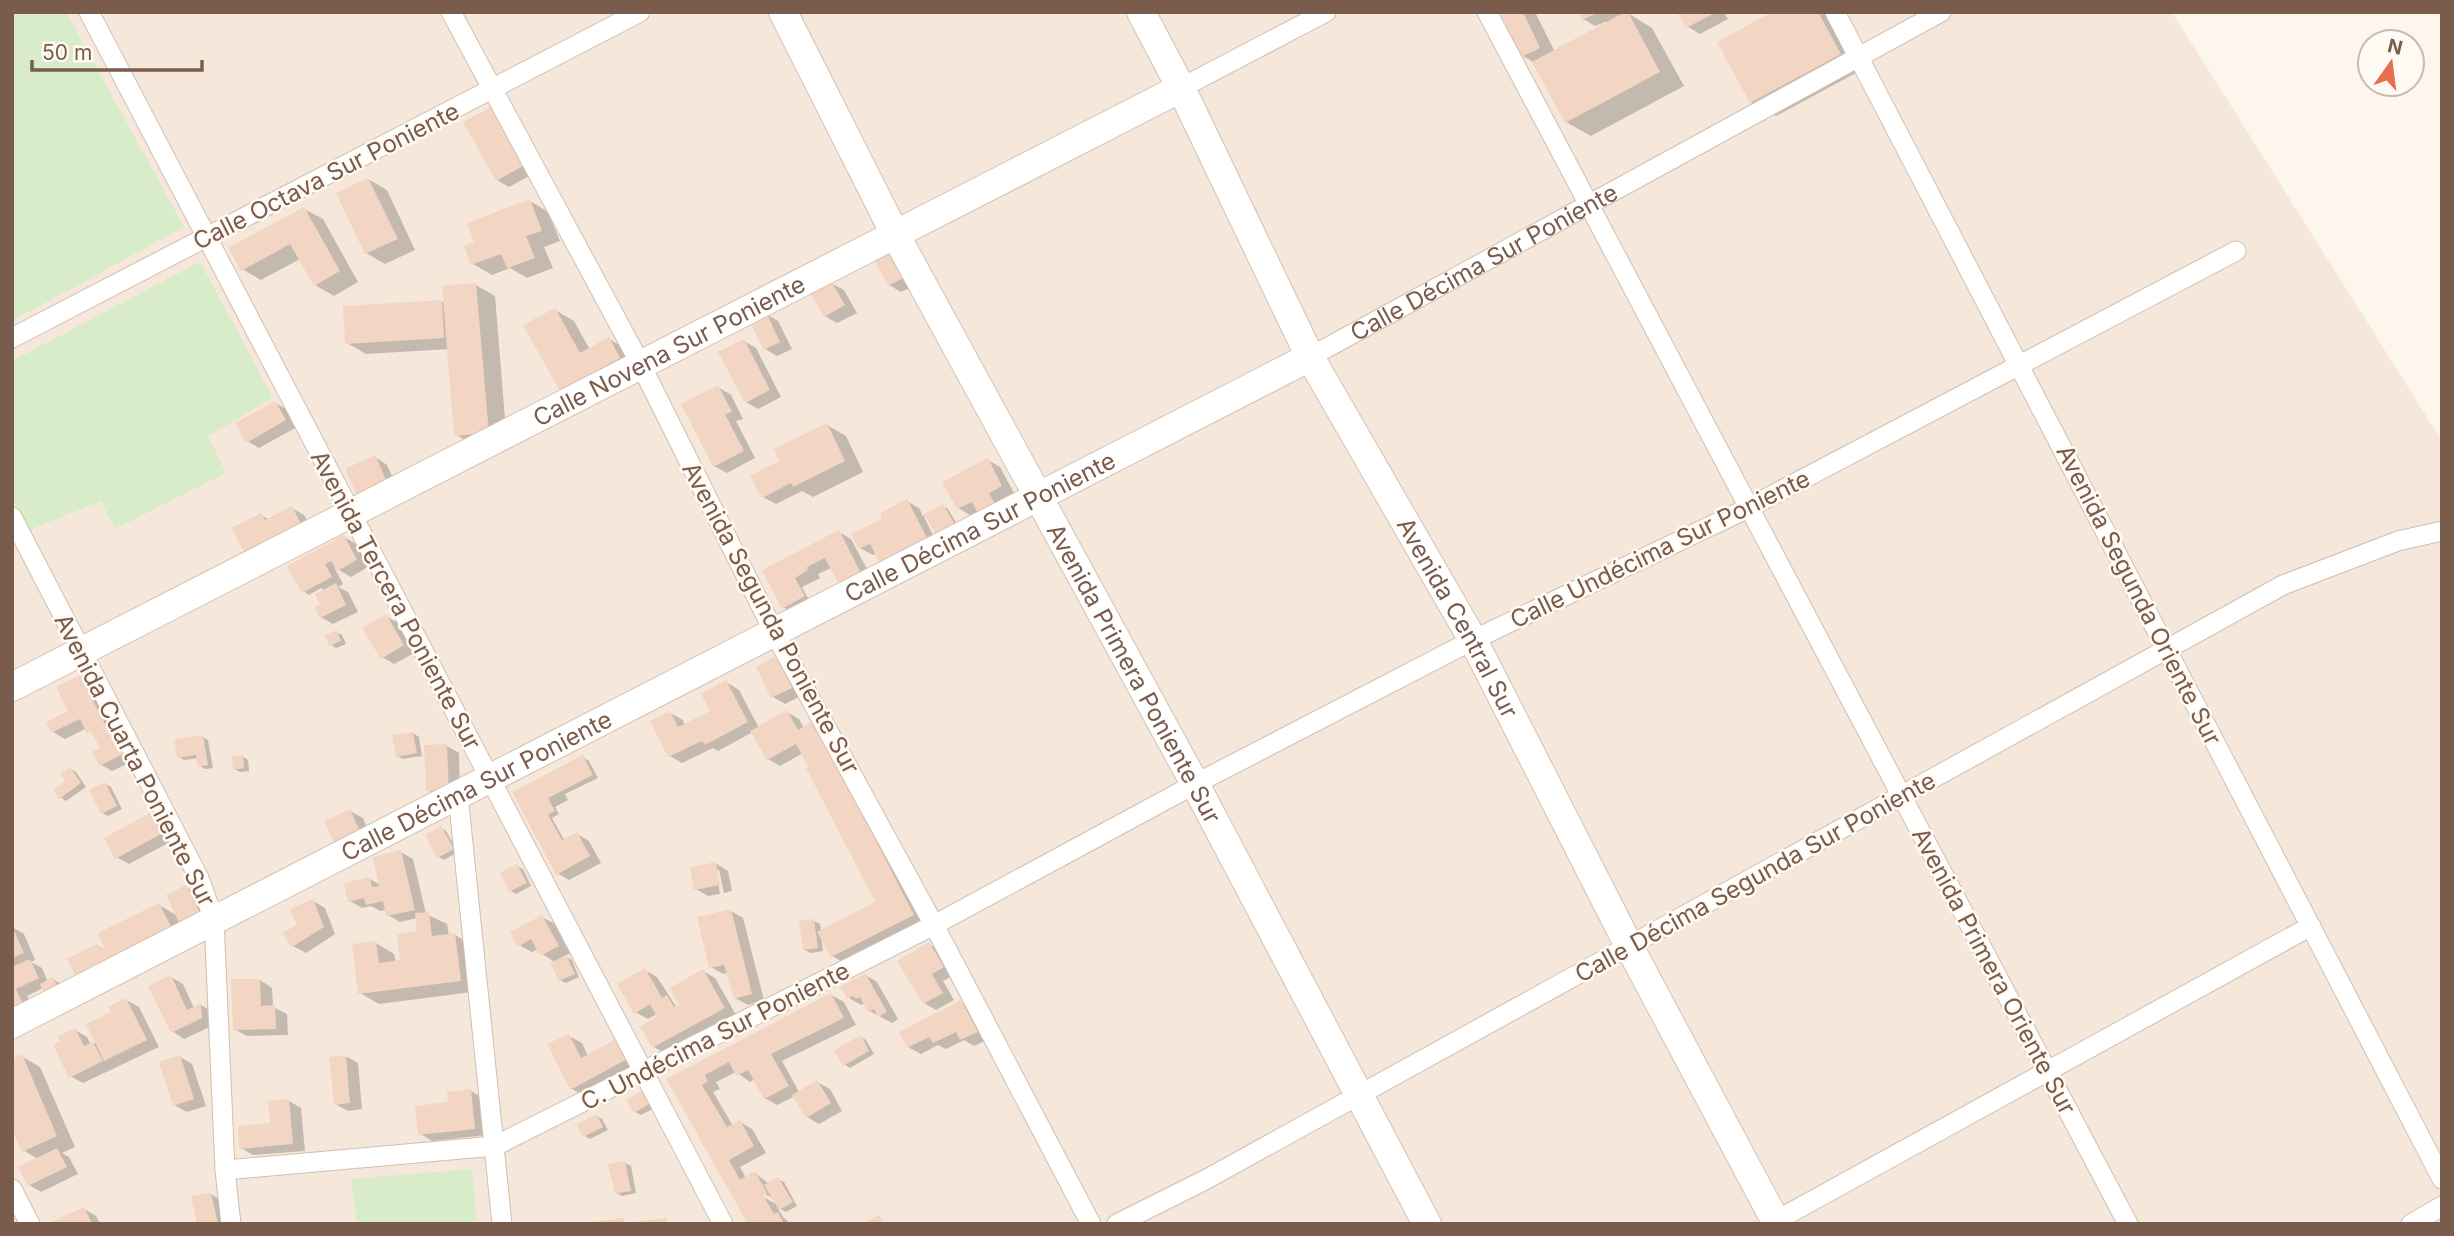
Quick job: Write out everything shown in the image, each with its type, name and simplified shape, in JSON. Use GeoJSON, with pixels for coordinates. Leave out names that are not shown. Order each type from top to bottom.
{"type":"FeatureCollection","features":[{"type":"Feature","properties":{"kind":"street","name":"Avenida Tercera Poniente Sur"},"geometry":{"type":"LineString","coordinates":[[89,12],[723,1224]]}},
{"type":"Feature","properties":{"kind":"street","name":"Avenida Segunda Poniente Sur"},"geometry":{"type":"LineString","coordinates":[[451,12],[640,365],[774,632],[934,925],[1091,1224]]}},
{"type":"Feature","properties":{"kind":"street","name":"Calle Octava Sur Poniente"},"geometry":{"type":"LineString","coordinates":[[12,338],[640,12]]}},
{"type":"Feature","properties":{"kind":"street","name":"Avenida Primera Poniente Sur"},"geometry":{"type":"LineString","coordinates":[[783,12],[895,234],[1195,783],[1427,1224]]}},
{"type":"Feature","properties":{"kind":"street","name":"Avenida Central Sur"},"geometry":{"type":"LineString","coordinates":[[1140,12],[1181,88],[1310,356],[1474,640],[1629,946],[1774,1223]]}},
{"type":"Feature","properties":{"kind":"street","name":"Calle Novena Sur Poniente"},"geometry":{"type":"LineString","coordinates":[[12,687],[1326,12]]}},
{"type":"Feature","properties":{"kind":"street","name":"Avenida Primera Oriente Sur"},"geometry":{"type":"LineString","coordinates":[[1487,12],[2128,1224]]}},
{"type":"Feature","properties":{"kind":"street","name":"Avenida Segunda Oriente Sur"},"geometry":{"type":"LineString","coordinates":[[1835,12],[2442,1179]]}},
{"type":"Feature","properties":{"kind":"street","name":"Calle Décima Sur Poniente"},"geometry":{"type":"LineString","coordinates":[[12,1024],[1310,356],[1941,12]]}},
{"type":"Feature","properties":{"kind":"street","name":"Calle Undécima Sur Poniente"},"geometry":{"type":"LineString","coordinates":[[934,925],[1195,783],[1474,640],[1748,508],[2236,251]]}},
{"type":"Feature","properties":{"kind":"street","name":"Avenida Cuarta Poniente Sur"},"geometry":{"type":"LineString","coordinates":[[12,517],[199,878],[214,920],[225,1170],[231,1224]]}},
{"type":"Feature","properties":{"kind":"street","name":"Calle Décima Segunda Sur Poniente"},"geometry":{"type":"LineString","coordinates":[[1116,1224],[1205,1180],[2283,585],[2398,541],[2442,531]]}},
{"type":"Feature","properties":{"kind":"street"},"geometry":{"type":"LineString","coordinates":[[458,795],[502,1224]]}},
{"type":"Feature","properties":{"kind":"street","name":"C. Undécima Sur Poniente"},"geometry":{"type":"LineString","coordinates":[[495,1146],[934,925]]}},
{"type":"Feature","properties":{"kind":"street"},"geometry":{"type":"LineString","coordinates":[[1774,1223],[2311,926]]}},
{"type":"Feature","properties":{"kind":"street"},"geometry":{"type":"LineString","coordinates":[[225,1170],[495,1146]]}},
{"type":"Feature","properties":{"kind":"street"},"geometry":{"type":"LineString","coordinates":[[12,1189],[30,1224]]}},
{"type":"Feature","properties":{"kind":"street"},"geometry":{"type":"LineString","coordinates":[[2411,1224],[2442,1206]]}},
{"type":"Feature","properties":{"kind":"shaded area"},"geometry":{"type":"Polygon","coordinates":[[[12,12],[2172,12],[2442,441],[2442,1224],[12,1224],[12,12]]]}},
{"type":"Feature","properties":{"kind":"green space"},"geometry":{"type":"Polygon","coordinates":[[[12,12],[66,12],[184,227],[12,321],[12,12]]]}},
{"type":"Feature","properties":{"kind":"green space"},"geometry":{"type":"Polygon","coordinates":[[[200,262],[273,398],[208,436],[226,473],[115,529],[101,501],[29,530],[12,498],[12,361],[200,262]]]}},
{"type":"Feature","properties":{"kind":"green space"},"geometry":{"type":"Polygon","coordinates":[[[472,1169],[477,1224],[357,1224],[351,1179],[472,1169]]]}},
{"type":"Feature","properties":{"kind":"building"},"geometry":{"type":"Polygon","coordinates":[[[1500,12],[1523,12],[1540,48],[1521,57],[1500,12]]]}},
{"type":"Feature","properties":{"kind":"building"},"geometry":{"type":"Polygon","coordinates":[[[1578,12],[1599,12],[1582,20],[1578,12]]]}},
{"type":"Feature","properties":{"kind":"building"},"geometry":{"type":"Polygon","coordinates":[[[1628,12],[1660,72],[1565,123],[1532,62],[1628,12]]]}},
{"type":"Feature","properties":{"kind":"building"},"geometry":{"type":"Polygon","coordinates":[[[1677,12],[1717,12],[1686,28],[1677,12]]]}},
{"type":"Feature","properties":{"kind":"building"},"geometry":{"type":"Polygon","coordinates":[[[1772,12],[1818,12],[1841,54],[1750,103],[1717,42],[1772,12]]]}},
{"type":"Feature","properties":{"kind":"building"},"geometry":{"type":"Polygon","coordinates":[[[491,107],[523,166],[496,181],[463,122],[491,107]]]}},
{"type":"Feature","properties":{"kind":"building"},"geometry":{"type":"Polygon","coordinates":[[[368,178],[398,239],[365,254],[336,193],[368,178]]]}},
{"type":"Feature","properties":{"kind":"building"},"geometry":{"type":"Polygon","coordinates":[[[530,199],[542,231],[526,236],[535,258],[507,268],[501,254],[471,265],[464,246],[474,242],[467,223],[530,199]]]}},
{"type":"Feature","properties":{"kind":"building"},"geometry":{"type":"Polygon","coordinates":[[[304,207],[340,271],[314,286],[290,244],[241,271],[228,248],[304,207]]]}},
{"type":"Feature","properties":{"kind":"building"},"geometry":{"type":"Polygon","coordinates":[[[892,247],[907,276],[888,286],[873,257],[892,247]]]}},
{"type":"Feature","properties":{"kind":"building"},"geometry":{"type":"Polygon","coordinates":[[[831,281],[845,305],[824,317],[810,293],[831,281]]]}},
{"type":"Feature","properties":{"kind":"building"},"geometry":{"type":"Polygon","coordinates":[[[476,283],[489,433],[454,436],[442,286],[476,283]]]}},
{"type":"Feature","properties":{"kind":"building"},"geometry":{"type":"Polygon","coordinates":[[[442,300],[444,338],[345,344],[343,306],[442,300]]]}},
{"type":"Feature","properties":{"kind":"building"},"geometry":{"type":"Polygon","coordinates":[[[555,308],[580,353],[609,337],[620,358],[560,391],[523,325],[555,308]]]}},
{"type":"Feature","properties":{"kind":"building"},"geometry":{"type":"Polygon","coordinates":[[[766,312],[780,342],[764,350],[749,321],[766,312]]]}},
{"type":"Feature","properties":{"kind":"building"},"geometry":{"type":"Polygon","coordinates":[[[744,339],[770,390],[745,403],[718,352],[744,339]]]}},
{"type":"Feature","properties":{"kind":"building"},"geometry":{"type":"Polygon","coordinates":[[[718,385],[732,412],[725,414],[744,451],[713,467],[681,404],[718,385]]]}},
{"type":"Feature","properties":{"kind":"building"},"geometry":{"type":"Polygon","coordinates":[[[275,401],[286,420],[246,443],[235,423],[275,401]]]}},
{"type":"Feature","properties":{"kind":"building"},"geometry":{"type":"Polygon","coordinates":[[[827,423],[845,461],[793,487],[791,483],[762,498],[750,476],[779,461],[774,449],[827,423]]]}},
{"type":"Feature","properties":{"kind":"building"},"geometry":{"type":"Polygon","coordinates":[[[375,455],[387,482],[357,495],[345,469],[375,455]]]}},
{"type":"Feature","properties":{"kind":"building"},"geometry":{"type":"Polygon","coordinates":[[[988,458],[1002,486],[989,493],[997,508],[980,517],[972,502],[957,509],[942,482],[988,458]]]}},
{"type":"Feature","properties":{"kind":"building"},"geometry":{"type":"Polygon","coordinates":[[[907,499],[931,546],[883,569],[870,544],[859,549],[851,534],[882,519],[880,513],[907,499]]]}},
{"type":"Feature","properties":{"kind":"building"},"geometry":{"type":"Polygon","coordinates":[[[943,504],[956,526],[937,537],[924,514],[943,504]]]}},
{"type":"Feature","properties":{"kind":"building"},"geometry":{"type":"Polygon","coordinates":[[[292,506],[302,526],[246,556],[231,528],[261,513],[265,520],[292,506]]]}},
{"type":"Feature","properties":{"kind":"building"},"geometry":{"type":"Polygon","coordinates":[[[839,530],[862,575],[840,587],[825,558],[807,567],[808,570],[795,578],[805,596],[782,609],[762,570],[839,530]]]}},
{"type":"Feature","properties":{"kind":"building"},"geometry":{"type":"Polygon","coordinates":[[[344,535],[357,560],[337,571],[331,561],[325,564],[332,577],[302,593],[287,566],[344,535]]]}},
{"type":"Feature","properties":{"kind":"building"},"geometry":{"type":"Polygon","coordinates":[[[336,583],[346,605],[320,618],[314,607],[320,604],[315,594],[336,583]]]}},
{"type":"Feature","properties":{"kind":"building"},"geometry":{"type":"Polygon","coordinates":[[[386,614],[404,645],[381,659],[362,628],[386,614]]]}},
{"type":"Feature","properties":{"kind":"building"},"geometry":{"type":"Polygon","coordinates":[[[337,630],[341,641],[329,646],[325,635],[337,630]]]}},
{"type":"Feature","properties":{"kind":"building"},"geometry":{"type":"Polygon","coordinates":[[[777,656],[792,688],[771,698],[756,667],[777,656]]]}},
{"type":"Feature","properties":{"kind":"building"},"geometry":{"type":"Polygon","coordinates":[[[80,675],[105,724],[110,722],[125,753],[99,766],[92,752],[100,748],[91,731],[87,734],[80,719],[51,733],[46,722],[68,711],[56,687],[80,675]]]}},
{"type":"Feature","properties":{"kind":"building"},"geometry":{"type":"Polygon","coordinates":[[[726,680],[748,722],[705,745],[702,741],[668,757],[650,721],[670,711],[678,727],[710,711],[701,694],[726,680]]]}},
{"type":"Feature","properties":{"kind":"building"},"geometry":{"type":"Polygon","coordinates":[[[787,710],[798,730],[812,722],[832,755],[914,915],[831,957],[817,932],[875,902],[796,744],[767,760],[750,731],[787,710]]]}},
{"type":"Feature","properties":{"kind":"building"},"geometry":{"type":"Polygon","coordinates":[[[413,732],[417,753],[396,757],[392,735],[413,732]]]}},
{"type":"Feature","properties":{"kind":"building"},"geometry":{"type":"Polygon","coordinates":[[[203,735],[208,765],[198,767],[196,755],[177,758],[174,739],[203,735]]]}},
{"type":"Feature","properties":{"kind":"building"},"geometry":{"type":"Polygon","coordinates":[[[447,744],[449,791],[426,791],[424,745],[447,744]]]}},
{"type":"Feature","properties":{"kind":"building"},"geometry":{"type":"Polygon","coordinates":[[[243,755],[244,768],[233,770],[232,756],[243,755]]]}},
{"type":"Feature","properties":{"kind":"building"},"geometry":{"type":"Polygon","coordinates":[[[583,755],[593,775],[548,798],[555,811],[548,815],[562,840],[577,832],[590,856],[556,875],[512,792],[583,755]]]}},
{"type":"Feature","properties":{"kind":"building"},"geometry":{"type":"Polygon","coordinates":[[[70,767],[81,783],[59,799],[53,790],[65,781],[60,774],[70,767]]]}},
{"type":"Feature","properties":{"kind":"building"},"geometry":{"type":"Polygon","coordinates":[[[105,782],[117,806],[101,814],[89,790],[105,782]]]}},
{"type":"Feature","properties":{"kind":"building"},"geometry":{"type":"Polygon","coordinates":[[[350,809],[362,836],[336,847],[324,821],[350,809]]]}},
{"type":"Feature","properties":{"kind":"building"},"geometry":{"type":"Polygon","coordinates":[[[150,813],[161,834],[115,859],[104,838],[150,813]]]}},
{"type":"Feature","properties":{"kind":"building"},"geometry":{"type":"Polygon","coordinates":[[[441,826],[454,849],[437,858],[425,835],[441,826]]]}},
{"type":"Feature","properties":{"kind":"building"},"geometry":{"type":"Polygon","coordinates":[[[401,850],[415,910],[386,916],[383,901],[366,905],[364,898],[348,902],[344,883],[370,877],[372,887],[379,886],[373,857],[401,850]]]}},
{"type":"Feature","properties":{"kind":"building"},"geometry":{"type":"Polygon","coordinates":[[[716,862],[720,885],[694,890],[690,867],[716,862]]]}},
{"type":"Feature","properties":{"kind":"building"},"geometry":{"type":"Polygon","coordinates":[[[517,864],[527,883],[509,892],[500,873],[517,864]]]}},
{"type":"Feature","properties":{"kind":"building"},"geometry":{"type":"Polygon","coordinates":[[[186,885],[203,919],[182,929],[166,895],[186,885]]]}},
{"type":"Feature","properties":{"kind":"building"},"geometry":{"type":"Polygon","coordinates":[[[313,899],[324,927],[292,947],[282,933],[297,925],[290,909],[313,899]]]}},
{"type":"Feature","properties":{"kind":"building"},"geometry":{"type":"Polygon","coordinates":[[[159,903],[176,936],[80,985],[67,959],[97,944],[100,949],[104,947],[98,933],[159,903]]]}},
{"type":"Feature","properties":{"kind":"building"},"geometry":{"type":"Polygon","coordinates":[[[731,909],[752,994],[734,999],[724,965],[709,968],[697,917],[731,909]]]}},
{"type":"Feature","properties":{"kind":"building"},"geometry":{"type":"Polygon","coordinates":[[[429,912],[432,936],[455,933],[461,981],[358,994],[352,944],[376,941],[379,963],[400,960],[397,934],[417,931],[415,913],[429,912]]]}},
{"type":"Feature","properties":{"kind":"building"},"geometry":{"type":"Polygon","coordinates":[[[542,915],[559,946],[540,956],[531,939],[518,947],[510,932],[542,915]]]}},
{"type":"Feature","properties":{"kind":"building"},"geometry":{"type":"Polygon","coordinates":[[[814,919],[818,948],[803,950],[799,921],[814,919]]]}},
{"type":"Feature","properties":{"kind":"building"},"geometry":{"type":"Polygon","coordinates":[[[12,926],[24,953],[12,958],[12,926]]]}},
{"type":"Feature","properties":{"kind":"building"},"geometry":{"type":"Polygon","coordinates":[[[929,942],[944,967],[932,974],[943,993],[923,1004],[897,961],[929,942]]]}},
{"type":"Feature","properties":{"kind":"building"},"geometry":{"type":"Polygon","coordinates":[[[566,955],[575,974],[559,981],[550,963],[566,955]]]}},
{"type":"Feature","properties":{"kind":"building"},"geometry":{"type":"Polygon","coordinates":[[[30,959],[39,978],[16,989],[28,1015],[12,1022],[12,967],[30,959]]]}},
{"type":"Feature","properties":{"kind":"building"},"geometry":{"type":"Polygon","coordinates":[[[645,968],[662,998],[667,995],[674,1007],[679,1005],[670,988],[703,969],[725,1008],[652,1048],[640,1026],[657,1017],[650,1004],[634,1014],[617,984],[645,968]]]}},
{"type":"Feature","properties":{"kind":"building"},"geometry":{"type":"Polygon","coordinates":[[[865,973],[887,1012],[878,1017],[874,1009],[868,1012],[860,997],[847,999],[840,987],[865,973]]]}},
{"type":"Feature","properties":{"kind":"building"},"geometry":{"type":"Polygon","coordinates":[[[171,975],[187,1010],[201,1003],[202,1018],[171,1033],[148,986],[171,975]]]}},
{"type":"Feature","properties":{"kind":"building"},"geometry":{"type":"Polygon","coordinates":[[[53,977],[63,998],[49,1004],[40,984],[53,977]]]}},
{"type":"Feature","properties":{"kind":"building"},"geometry":{"type":"Polygon","coordinates":[[[231,979],[260,979],[261,1006],[275,1005],[276,1029],[233,1030],[231,979]]]}},
{"type":"Feature","properties":{"kind":"building"},"geometry":{"type":"Polygon","coordinates":[[[831,993],[844,1018],[771,1054],[789,1086],[764,1099],[748,1070],[736,1076],[729,1062],[705,1075],[708,1082],[702,1085],[727,1127],[740,1120],[754,1146],[729,1160],[740,1180],[755,1171],[767,1193],[763,1195],[774,1214],[778,1212],[784,1224],[748,1224],[666,1079],[831,993]]]}},
{"type":"Feature","properties":{"kind":"building"},"geometry":{"type":"Polygon","coordinates":[[[126,998],[147,1040],[104,1061],[86,1024],[111,1012],[108,1007],[126,998]]]}},
{"type":"Feature","properties":{"kind":"building"},"geometry":{"type":"Polygon","coordinates":[[[961,1000],[978,1032],[960,1040],[956,1032],[933,1043],[929,1037],[907,1048],[899,1032],[961,1000]]]}},
{"type":"Feature","properties":{"kind":"building"},"geometry":{"type":"Polygon","coordinates":[[[75,1028],[84,1046],[93,1042],[103,1061],[69,1078],[53,1045],[60,1041],[57,1037],[75,1028]]]}},
{"type":"Feature","properties":{"kind":"building"},"geometry":{"type":"Polygon","coordinates":[[[569,1034],[581,1058],[616,1039],[627,1059],[570,1090],[547,1044],[569,1034]]]}},
{"type":"Feature","properties":{"kind":"building"},"geometry":{"type":"Polygon","coordinates":[[[861,1035],[869,1051],[843,1066],[834,1050],[861,1035]]]}},
{"type":"Feature","properties":{"kind":"building"},"geometry":{"type":"Polygon","coordinates":[[[22,1054],[57,1136],[22,1152],[12,1129],[12,1059],[22,1054]]]}},
{"type":"Feature","properties":{"kind":"building"},"geometry":{"type":"Polygon","coordinates":[[[180,1055],[194,1099],[173,1106],[159,1062],[180,1055]]]}},
{"type":"Feature","properties":{"kind":"building"},"geometry":{"type":"Polygon","coordinates":[[[346,1055],[350,1103],[334,1105],[329,1057],[346,1055]]]}},
{"type":"Feature","properties":{"kind":"building"},"geometry":{"type":"Polygon","coordinates":[[[817,1080],[831,1103],[806,1118],[792,1095],[817,1080]]]}},
{"type":"Feature","properties":{"kind":"building"},"geometry":{"type":"Polygon","coordinates":[[[471,1089],[475,1129],[418,1135],[415,1106],[448,1102],[447,1092],[471,1089]]]}},
{"type":"Feature","properties":{"kind":"building"},"geometry":{"type":"Polygon","coordinates":[[[643,1090],[651,1103],[634,1113],[626,1100],[643,1090]]]}},
{"type":"Feature","properties":{"kind":"building"},"geometry":{"type":"Polygon","coordinates":[[[289,1099],[293,1144],[239,1149],[238,1126],[270,1123],[268,1101],[289,1099]]]}},
{"type":"Feature","properties":{"kind":"building"},"geometry":{"type":"Polygon","coordinates":[[[597,1114],[603,1127],[583,1137],[576,1124],[597,1114]]]}},
{"type":"Feature","properties":{"kind":"building"},"geometry":{"type":"Polygon","coordinates":[[[57,1148],[67,1167],[28,1186],[18,1167],[57,1148]]]}},
{"type":"Feature","properties":{"kind":"building"},"geometry":{"type":"Polygon","coordinates":[[[625,1161],[631,1191],[615,1194],[608,1164],[625,1161]]]}},
{"type":"Feature","properties":{"kind":"building"},"geometry":{"type":"Polygon","coordinates":[[[778,1177],[793,1202],[779,1210],[764,1185],[778,1177]]]}},
{"type":"Feature","properties":{"kind":"building"},"geometry":{"type":"Polygon","coordinates":[[[211,1193],[218,1224],[197,1224],[191,1196],[211,1193]]]}},
{"type":"Feature","properties":{"kind":"building"},"geometry":{"type":"Polygon","coordinates":[[[84,1207],[92,1224],[47,1224],[84,1207]]]}},
{"type":"Feature","properties":{"kind":"building"},"geometry":{"type":"Polygon","coordinates":[[[879,1215],[884,1224],[864,1224],[879,1215]]]}},
{"type":"Feature","properties":{"kind":"building"},"geometry":{"type":"Polygon","coordinates":[[[624,1218],[625,1224],[591,1224],[591,1222],[624,1218]]]}},
{"type":"Feature","properties":{"kind":"building"},"geometry":{"type":"Polygon","coordinates":[[[667,1218],[667,1224],[633,1224],[633,1222],[667,1218]]]}}]}
